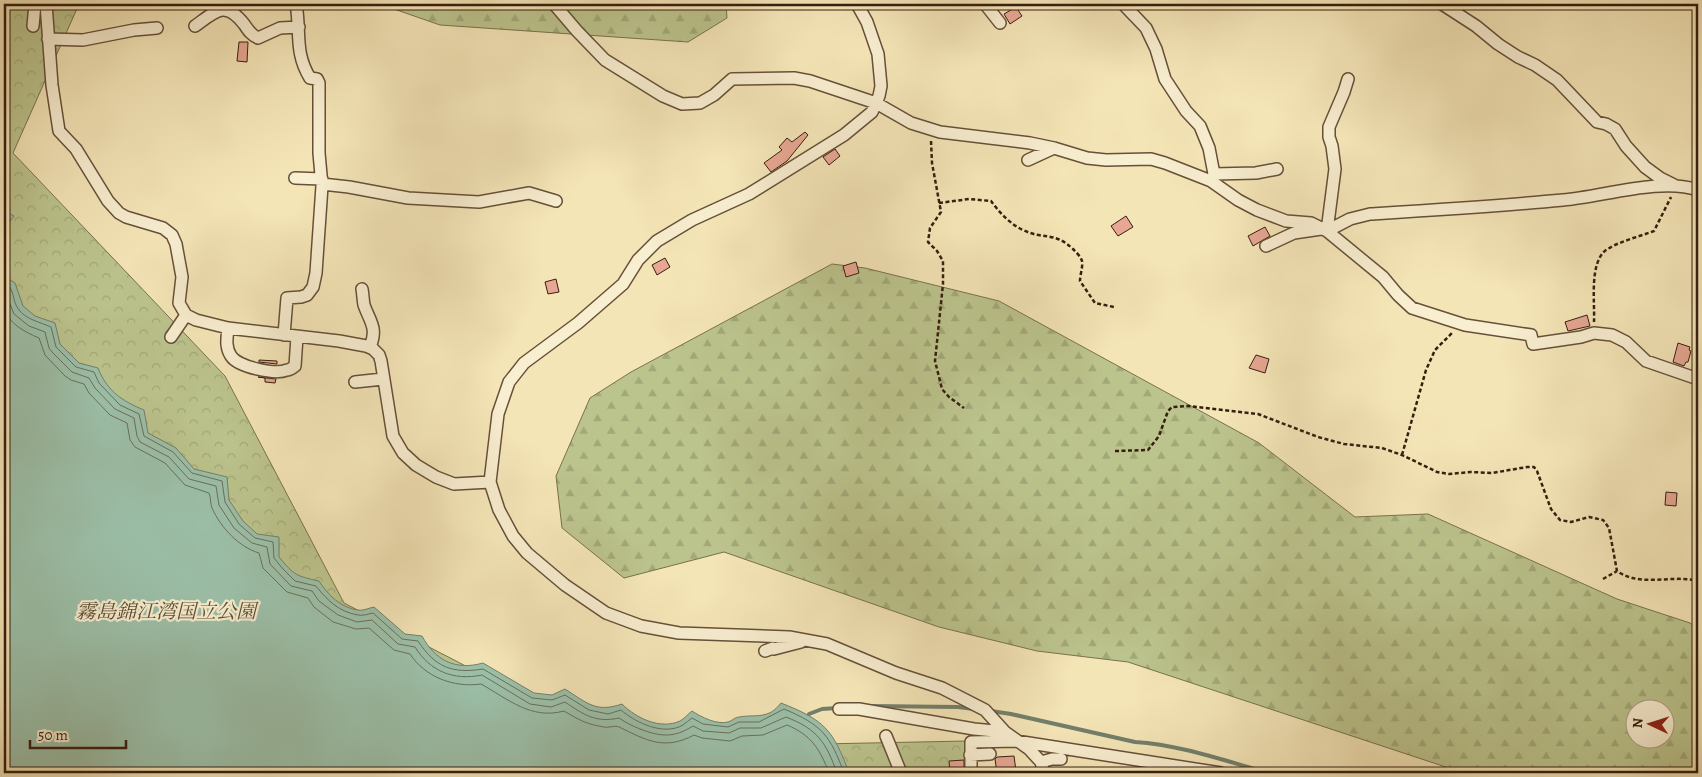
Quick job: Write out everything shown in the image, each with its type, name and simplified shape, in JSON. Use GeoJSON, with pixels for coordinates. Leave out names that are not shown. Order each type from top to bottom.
{"type":"FeatureCollection","features":[{"type":"Feature","properties":{"kind":"street"},"geometry":{"type":"LineString","coordinates":[[33,26],[35,4]]}},
{"type":"Feature","properties":{"kind":"street"},"geometry":{"type":"LineString","coordinates":[[46,4],[52,85],[59,130],[76,148],[108,201],[118,213],[126,218],[163,228],[175,239],[182,278],[179,303],[186,316],[228,328],[339,341],[370,347],[379,355],[383,369],[393,436],[404,453],[416,466],[454,484],[490,482]]}},
{"type":"Feature","properties":{"kind":"street"},"geometry":{"type":"LineString","coordinates":[[284,335],[287,298],[307,295],[313,287],[322,207],[319,152],[319,83],[316,79],[310,78],[303,66],[299,51],[299,27],[296,4]]}},
{"type":"Feature","properties":{"kind":"street"},"geometry":{"type":"LineString","coordinates":[[554,4],[605,60],[663,96],[682,104],[700,103],[714,95],[732,79],[794,78],[810,81],[876,103],[912,123],[930,129],[967,136],[1030,143],[1087,158],[1151,160],[1212,177],[1277,169]]}},
{"type":"Feature","properties":{"kind":"street"},"geometry":{"type":"LineString","coordinates":[[857,4],[867,22],[878,54],[881,86],[876,103],[869,116],[844,135],[749,194],[692,220],[658,241],[638,260],[622,284],[578,323],[524,362],[509,382],[498,414],[490,482],[499,510],[513,536],[527,553],[565,585],[606,613],[641,626],[679,633],[789,637],[827,644],[896,673],[942,688],[985,710],[1005,732],[1029,748],[1042,768],[1052,759],[1061,759]]}},
{"type":"Feature","properties":{"kind":"street"},"geometry":{"type":"LineString","coordinates":[[985,4],[1000,23]]}},
{"type":"Feature","properties":{"kind":"street"},"geometry":{"type":"LineString","coordinates":[[1124,4],[1146,28],[1156,49],[1165,79],[1186,111],[1200,126],[1209,148],[1212,177],[1238,200],[1286,221],[1311,223],[1325,230],[1383,277],[1412,308],[1459,323],[1531,335],[1533,344],[1581,337],[1594,333],[1612,335],[1626,342],[1646,361],[1698,378]]}},
{"type":"Feature","properties":{"kind":"street"},"geometry":{"type":"LineString","coordinates":[[1442,4],[1476,26],[1498,44],[1557,80],[1597,122],[1615,129],[1626,146],[1645,167],[1660,178],[1676,186]]}},
{"type":"Feature","properties":{"kind":"street"},"geometry":{"type":"LineString","coordinates":[[195,26],[214,8],[231,10],[252,35],[258,38],[280,28],[299,27]]}},
{"type":"Feature","properties":{"kind":"street"},"geometry":{"type":"LineString","coordinates":[[48,39],[83,40],[134,30],[157,28]]}},
{"type":"Feature","properties":{"kind":"street"},"geometry":{"type":"LineString","coordinates":[[1325,230],[1335,169],[1329,127],[1348,79]]}},
{"type":"Feature","properties":{"kind":"street"},"geometry":{"type":"LineString","coordinates":[[1028,160],[1054,148]]}},
{"type":"Feature","properties":{"kind":"street"},"geometry":{"type":"LineString","coordinates":[[295,178],[408,198],[479,202],[529,193],[556,201]]}},
{"type":"Feature","properties":{"kind":"street"},"geometry":{"type":"LineString","coordinates":[[1266,246],[1294,233],[1325,230],[1350,219],[1370,214],[1565,200],[1646,188],[1676,186],[1698,190]]}},
{"type":"Feature","properties":{"kind":"street"},"geometry":{"type":"LineString","coordinates":[[362,289],[364,304],[374,332],[370,347]]}},
{"type":"Feature","properties":{"kind":"street"},"geometry":{"type":"LineString","coordinates":[[171,337],[186,316]]}},
{"type":"Feature","properties":{"kind":"street"},"geometry":{"type":"LineString","coordinates":[[228,328],[227,348],[231,356],[237,362],[254,368],[279,371],[287,370],[294,366],[297,337]]}},
{"type":"Feature","properties":{"kind":"street"},"geometry":{"type":"LineString","coordinates":[[355,382],[383,379]]}},
{"type":"Feature","properties":{"kind":"street"},"geometry":{"type":"LineString","coordinates":[[765,652],[773,648],[809,640]]}},
{"type":"Feature","properties":{"kind":"street"},"geometry":{"type":"LineString","coordinates":[[839,709],[859,709],[974,729],[1005,732]]}},
{"type":"Feature","properties":{"kind":"street"},"geometry":{"type":"LineString","coordinates":[[886,736],[901,773]]}},
{"type":"Feature","properties":{"kind":"street"},"geometry":{"type":"LineString","coordinates":[[971,773],[971,742],[1016,741],[1221,773]]}},
{"type":"Feature","properties":{"kind":"street"},"geometry":{"type":"LineString","coordinates":[[970,755],[990,754]]}},
{"type":"Feature","properties":{"kind":"path"},"geometry":{"type":"LineString","coordinates":[[930,129],[932,163],[941,212],[930,228],[928,242],[943,261],[943,284],[935,361],[942,389],[964,408]]}},
{"type":"Feature","properties":{"kind":"path"},"geometry":{"type":"LineString","coordinates":[[1594,333],[1595,267],[1605,251],[1620,243],[1654,231],[1666,210],[1676,186]]}},
{"type":"Feature","properties":{"kind":"path"},"geometry":{"type":"LineString","coordinates":[[939,203],[969,199],[991,201],[1011,222],[1022,230],[1037,236],[1050,236],[1064,240],[1078,254],[1082,261],[1080,281],[1095,303],[1114,307]]}},
{"type":"Feature","properties":{"kind":"path"},"geometry":{"type":"LineString","coordinates":[[1402,455],[1426,370],[1435,350],[1447,339],[1459,323]]}},
{"type":"Feature","properties":{"kind":"path"},"geometry":{"type":"LineString","coordinates":[[1115,451],[1148,450],[1158,436],[1168,411],[1172,407],[1188,406],[1258,414],[1318,437],[1344,444],[1382,448],[1402,455],[1437,472],[1449,474],[1492,473],[1527,466],[1534,467],[1552,509],[1560,520],[1571,522],[1589,518],[1603,520],[1610,528],[1617,571],[1623,576],[1638,580],[1698,582]]}},
{"type":"Feature","properties":{"kind":"path"},"geometry":{"type":"LineString","coordinates":[[1603,578],[1617,571]]}},
{"type":"Feature","properties":{"kind":"green space","name":"霧島錦江湾国立公園"},"geometry":{"type":"Polygon","coordinates":[[[4,4],[79,4],[13,153],[225,376],[344,603],[624,748],[967,741],[970,773],[4,773],[4,4]]]}},
{"type":"Feature","properties":{"kind":"green space"},"geometry":{"type":"Polygon","coordinates":[[[389,4],[726,4],[727,18],[688,42],[440,25],[394,9],[389,4]]]}},
{"type":"Feature","properties":{"kind":"green space"},"geometry":{"type":"Polygon","coordinates":[[[832,264],[865,268],[999,301],[1259,443],[1355,517],[1428,514],[1617,599],[1690,623],[1698,629],[1698,769],[1686,773],[1464,773],[1128,662],[1037,651],[939,627],[724,552],[624,578],[562,528],[556,476],[590,398],[631,372],[832,264]]]}},
{"type":"Feature","properties":{"kind":"water"},"geometry":{"type":"Polygon","coordinates":[[[4,211],[14,216],[4,229],[4,211]]]}},
{"type":"Feature","properties":{"kind":"water","name":"霧島錦江湾国立公園"},"geometry":{"type":"Polygon","coordinates":[[[4,276],[15,283],[23,306],[35,316],[55,323],[60,344],[79,363],[98,368],[106,383],[116,394],[144,410],[148,433],[176,448],[194,469],[227,477],[229,500],[243,521],[257,534],[279,537],[279,557],[288,568],[300,576],[319,581],[331,596],[346,607],[364,610],[374,607],[405,634],[422,636],[440,657],[455,664],[463,666],[483,663],[534,693],[552,695],[565,689],[598,707],[613,707],[622,704],[641,718],[657,723],[664,724],[680,721],[692,711],[704,718],[724,723],[738,717],[766,714],[781,703],[808,715],[825,728],[838,746],[849,773],[4,773],[4,276]]]}},
{"type":"Feature","properties":{"kind":"building"},"geometry":{"type":"Polygon","coordinates":[[[1016,7],[1022,16],[1010,24],[1004,14],[1016,7]]]}},
{"type":"Feature","properties":{"kind":"building"},"geometry":{"type":"Polygon","coordinates":[[[239,42],[248,42],[247,62],[237,61],[239,42]]]}},
{"type":"Feature","properties":{"kind":"building"},"geometry":{"type":"Polygon","coordinates":[[[805,132],[808,135],[787,161],[771,172],[764,163],[782,150],[779,147],[787,138],[792,142],[805,132]]]}},
{"type":"Feature","properties":{"kind":"building"},"geometry":{"type":"Polygon","coordinates":[[[835,149],[840,156],[829,165],[823,157],[835,149]]]}},
{"type":"Feature","properties":{"kind":"building"},"geometry":{"type":"Polygon","coordinates":[[[1126,216],[1133,227],[1118,236],[1111,226],[1126,216]]]}},
{"type":"Feature","properties":{"kind":"building"},"geometry":{"type":"Polygon","coordinates":[[[1265,227],[1270,236],[1253,246],[1248,236],[1265,227]]]}},
{"type":"Feature","properties":{"kind":"building"},"geometry":{"type":"Polygon","coordinates":[[[665,258],[670,267],[657,275],[652,265],[665,258]]]}},
{"type":"Feature","properties":{"kind":"building"},"geometry":{"type":"Polygon","coordinates":[[[856,262],[859,273],[846,277],[843,266],[856,262]]]}},
{"type":"Feature","properties":{"kind":"building"},"geometry":{"type":"Polygon","coordinates":[[[556,279],[559,292],[548,294],[545,282],[556,279]]]}},
{"type":"Feature","properties":{"kind":"building"},"geometry":{"type":"Polygon","coordinates":[[[1587,315],[1590,326],[1568,331],[1565,322],[1587,315]]]}},
{"type":"Feature","properties":{"kind":"building"},"geometry":{"type":"Polygon","coordinates":[[[1678,343],[1690,347],[1689,350],[1691,351],[1688,362],[1684,366],[1673,362],[1678,343]]]}},
{"type":"Feature","properties":{"kind":"building"},"geometry":{"type":"Polygon","coordinates":[[[1256,355],[1269,359],[1265,373],[1249,368],[1256,355]]]}},
{"type":"Feature","properties":{"kind":"building"},"geometry":{"type":"Polygon","coordinates":[[[259,360],[277,361],[277,364],[259,362],[259,360]]]}},
{"type":"Feature","properties":{"kind":"building"},"geometry":{"type":"Polygon","coordinates":[[[258,377],[276,379],[275,383],[265,382],[265,378],[258,377]]]}},
{"type":"Feature","properties":{"kind":"building"},"geometry":{"type":"Polygon","coordinates":[[[1666,492],[1677,493],[1676,506],[1665,505],[1666,492]]]}},
{"type":"Feature","properties":{"kind":"building"},"geometry":{"type":"Polygon","coordinates":[[[1014,756],[1016,771],[997,773],[995,759],[997,757],[1014,756]]]}},
{"type":"Feature","properties":{"kind":"building"},"geometry":{"type":"Polygon","coordinates":[[[964,760],[964,773],[950,773],[949,761],[964,760]]]}},
{"type":"Feature","properties":{"kind":"waterway"},"geometry":{"type":"LineString","coordinates":[[869,706],[958,707],[974,709]]}},
{"type":"Feature","properties":{"kind":"waterway"},"geometry":{"type":"LineString","coordinates":[[809,714],[822,709],[837,708]]}},
{"type":"Feature","properties":{"kind":"waterway"},"geometry":{"type":"LineString","coordinates":[[991,711],[1135,742],[1169,746],[1269,773]]}}]}
